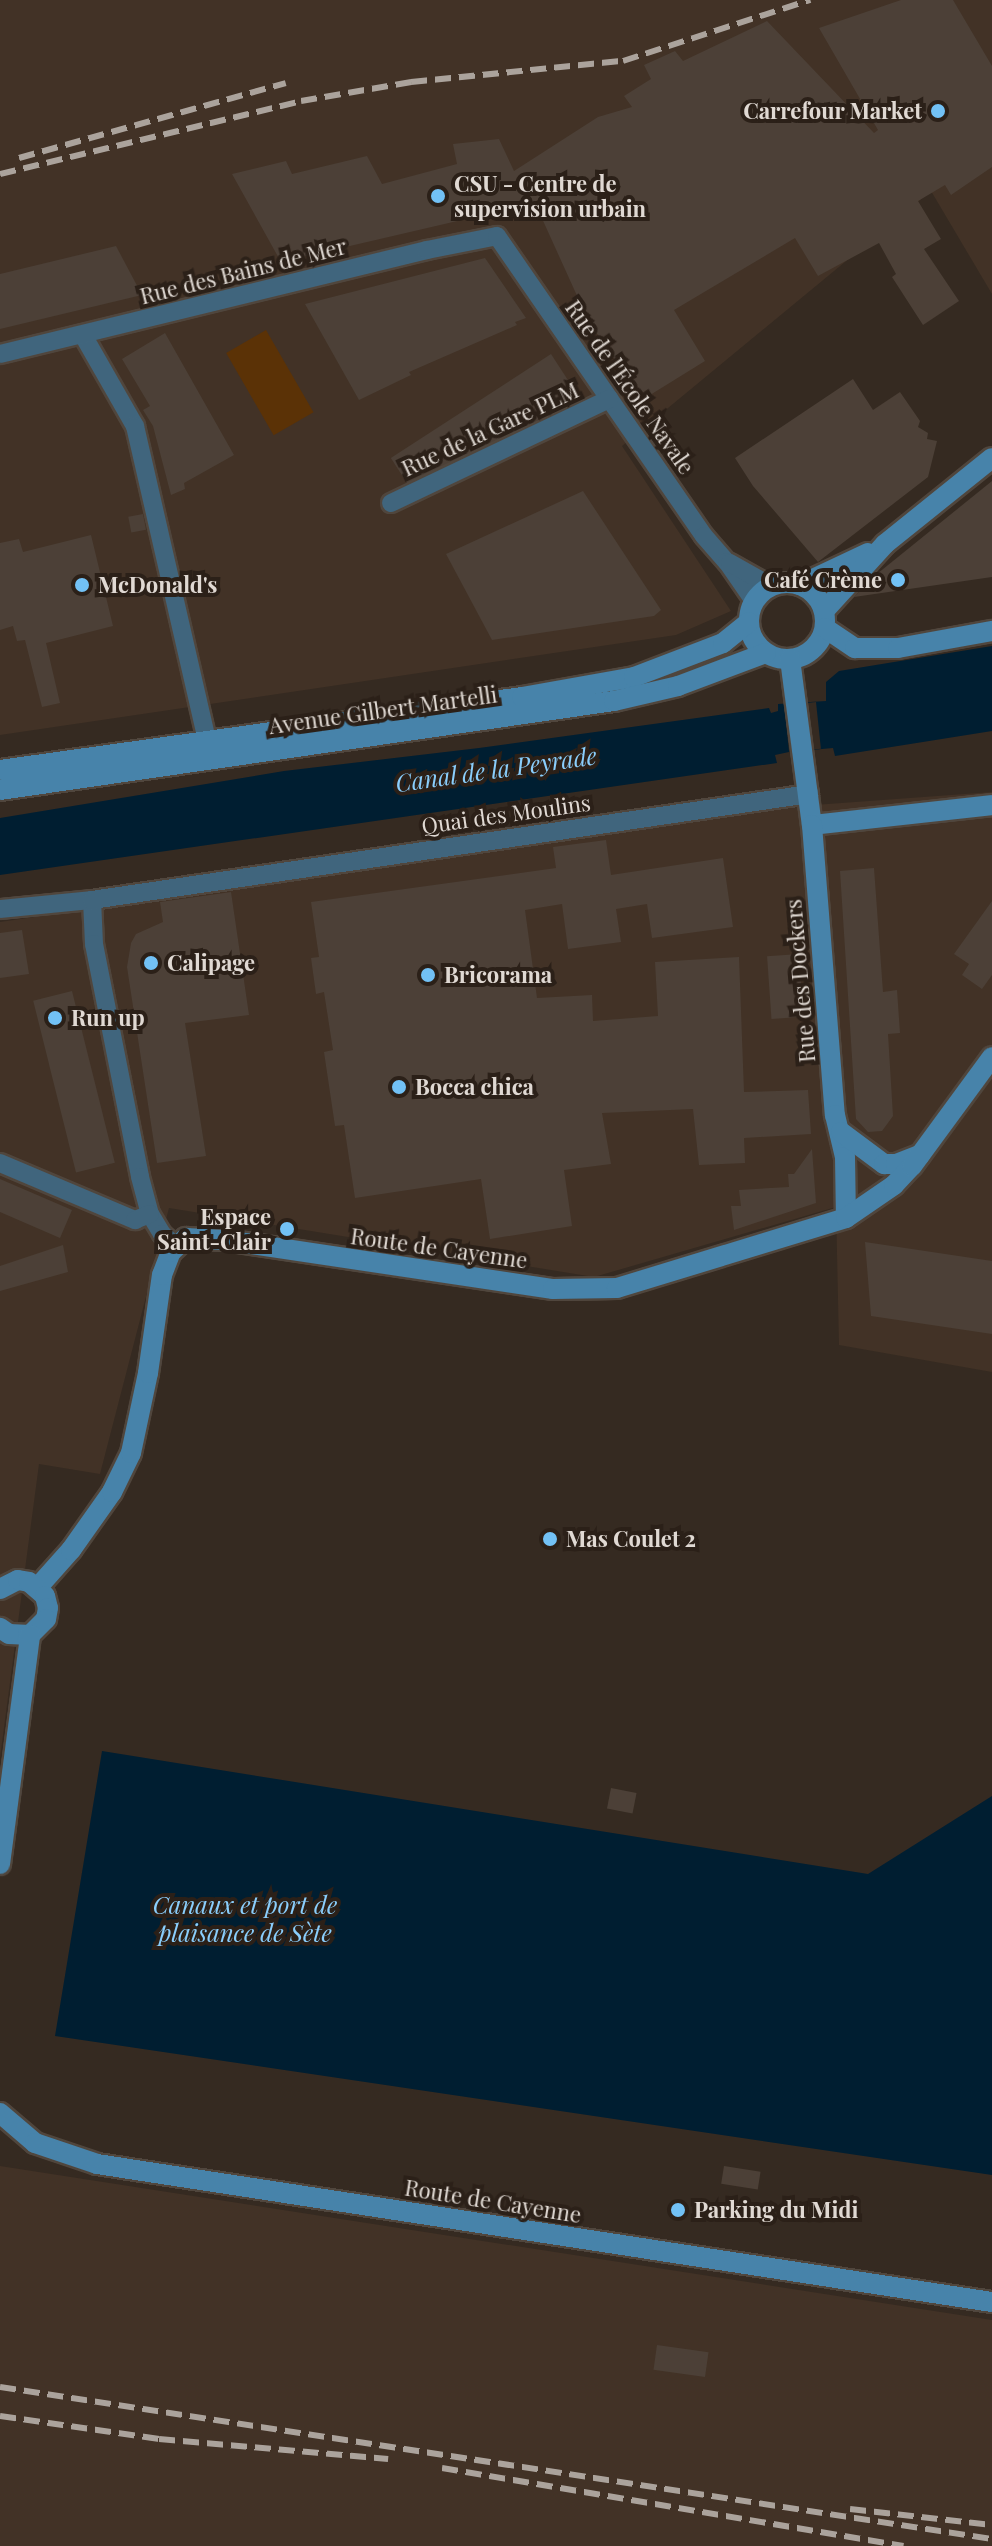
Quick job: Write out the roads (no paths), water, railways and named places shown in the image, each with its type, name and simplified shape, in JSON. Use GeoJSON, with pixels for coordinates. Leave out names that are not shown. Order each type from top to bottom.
{"type":"FeatureCollection","features":[{"type":"Feature","properties":{"kind":"street","name":"Rue des Bains de Mer"},"geometry":{"type":"LineString","coordinates":[[0,354],[427,250],[497,236]]}},
{"type":"Feature","properties":{"kind":"street","name":"Rue de l'École Navale"},"geometry":{"type":"LineString","coordinates":[[497,236],[704,536],[754,601]]}},
{"type":"Feature","properties":{"kind":"street"},"geometry":{"type":"LineString","coordinates":[[83,335],[135,426],[207,741]]}},
{"type":"Feature","properties":{"kind":"street","name":"Rue de la Gare PLM"},"geometry":{"type":"LineString","coordinates":[[391,503],[609,399]]}},
{"type":"Feature","properties":{"kind":"street"},"geometry":{"type":"LineString","coordinates":[[885,544],[800,585],[771,586],[754,601],[749,622],[757,645],[766,653],[790,659],[816,646],[824,620],[885,544],[992,458]]}},
{"type":"Feature","properties":{"kind":"street","name":"Rue de l'École Navale"},"geometry":{"type":"LineString","coordinates":[[727,562],[771,586]]}},
{"type":"Feature","properties":{"kind":"street"},"geometry":{"type":"LineString","coordinates":[[800,585],[810,591],[824,620],[855,648],[898,648],[992,631]]}},
{"type":"Feature","properties":{"kind":"street","name":"Avenue Gilbert Martelli"},"geometry":{"type":"LineString","coordinates":[[0,770],[522,697],[634,677],[723,643],[749,622]]}},
{"type":"Feature","properties":{"kind":"street","name":"Avenue Gilbert Martelli"},"geometry":{"type":"LineString","coordinates":[[0,790],[614,701],[678,686],[766,653]]}},
{"type":"Feature","properties":{"kind":"street"},"geometry":{"type":"LineString","coordinates":[[790,659],[812,825],[992,805]]}},
{"type":"Feature","properties":{"kind":"street","name":"Quai des Moulins"},"geometry":{"type":"LineString","coordinates":[[0,909],[92,900],[809,794]]}},
{"type":"Feature","properties":{"kind":"street","name":"Rue des Dockers"},"geometry":{"type":"LineString","coordinates":[[812,825],[835,1115],[845,1157],[846,1218]]}},
{"type":"Feature","properties":{"kind":"street"},"geometry":{"type":"LineString","coordinates":[[38,1587],[112,1492],[131,1453],[148,1373],[159,1289],[176,1246],[162,1234],[150,1214],[94,944],[92,900]]}},
{"type":"Feature","properties":{"kind":"street","name":"Route de Cayenne"},"geometry":{"type":"LineString","coordinates":[[176,1246],[191,1237],[225,1240],[585,1291],[617,1288],[672,1274],[846,1218],[894,1185],[922,1154],[992,1057]]}},
{"type":"Feature","properties":{"kind":"street"},"geometry":{"type":"LineString","coordinates":[[841,1132],[884,1164],[896,1164],[922,1154]]}},
{"type":"Feature","properties":{"kind":"street"},"geometry":{"type":"LineString","coordinates":[[0,1163],[135,1220],[150,1214]]}},
{"type":"Feature","properties":{"kind":"street"},"geometry":{"type":"LineString","coordinates":[[0,1589],[18,1580],[38,1587],[45,1596],[46,1619],[30,1635],[0,1864]]}},
{"type":"Feature","properties":{"kind":"street"},"geometry":{"type":"LineString","coordinates":[[0,1628],[9,1634],[30,1635]]}},
{"type":"Feature","properties":{"kind":"street","name":"Route de Cayenne"},"geometry":{"type":"LineString","coordinates":[[0,2113],[35,2143],[97,2164],[992,2302]]}},
{"type":"Feature","properties":{"kind":"water","name":"Canal de la Peyrade"},"geometry":{"type":"Polygon","coordinates":[[[992,646],[992,731],[835,756],[833,748],[789,752],[775,755],[777,763],[0,875],[0,818],[284,771],[769,708],[771,713],[778,711],[778,704],[826,701],[826,682],[839,671],[992,646]]]}},
{"type":"Feature","properties":{"kind":"water","name":"Canaux et port de plaisance de Sète"},"geometry":{"type":"Polygon","coordinates":[[[102,1751],[868,1874],[992,1796],[992,2175],[55,2036],[102,1751]]]}},
{"type":"Feature","properties":{"kind":"railway"},"geometry":{"type":"LineString","coordinates":[[0,174],[301,101],[411,82],[623,61],[810,0]]}},
{"type":"Feature","properties":{"kind":"railway"},"geometry":{"type":"LineString","coordinates":[[19,158],[286,83]]}},
{"type":"Feature","properties":{"kind":"railway"},"geometry":{"type":"LineString","coordinates":[[0,2387],[992,2539]]}},
{"type":"Feature","properties":{"kind":"railway"},"geometry":{"type":"LineString","coordinates":[[0,2416],[159,2439],[388,2459]]}},
{"type":"Feature","properties":{"kind":"railway"},"geometry":{"type":"LineString","coordinates":[[442,2468],[903,2546]]}},
{"type":"Feature","properties":{"kind":"railway"},"geometry":{"type":"LineString","coordinates":[[850,2509],[992,2525]]}},
{"type":"Feature","properties":{"kind":"place","name":"Carrefour Market"},"geometry":{"type":"Point","coordinates":[938,111]}},
{"type":"Feature","properties":{"kind":"place","name":"CSU - Centre de supervision urbain"},"geometry":{"type":"Point","coordinates":[438,196]}},
{"type":"Feature","properties":{"kind":"place","name":"Café Crème"},"geometry":{"type":"Point","coordinates":[898,580]}},
{"type":"Feature","properties":{"kind":"place","name":"McDonald's"},"geometry":{"type":"Point","coordinates":[82,585]}},
{"type":"Feature","properties":{"kind":"place","name":"Calipage"},"geometry":{"type":"Point","coordinates":[151,963]}},
{"type":"Feature","properties":{"kind":"place","name":"Bricorama"},"geometry":{"type":"Point","coordinates":[428,975]}},
{"type":"Feature","properties":{"kind":"place","name":"Run up"},"geometry":{"type":"Point","coordinates":[55,1018]}},
{"type":"Feature","properties":{"kind":"place","name":"Bocca chica"},"geometry":{"type":"Point","coordinates":[399,1087]}},
{"type":"Feature","properties":{"kind":"place","name":"Espace Saint-Clair"},"geometry":{"type":"Point","coordinates":[287,1229]}},
{"type":"Feature","properties":{"kind":"place","name":"Mas Coulet 2"},"geometry":{"type":"Point","coordinates":[550,1539]}},
{"type":"Feature","properties":{"kind":"place","name":"Parking du Midi"},"geometry":{"type":"Point","coordinates":[678,2210]}}]}
